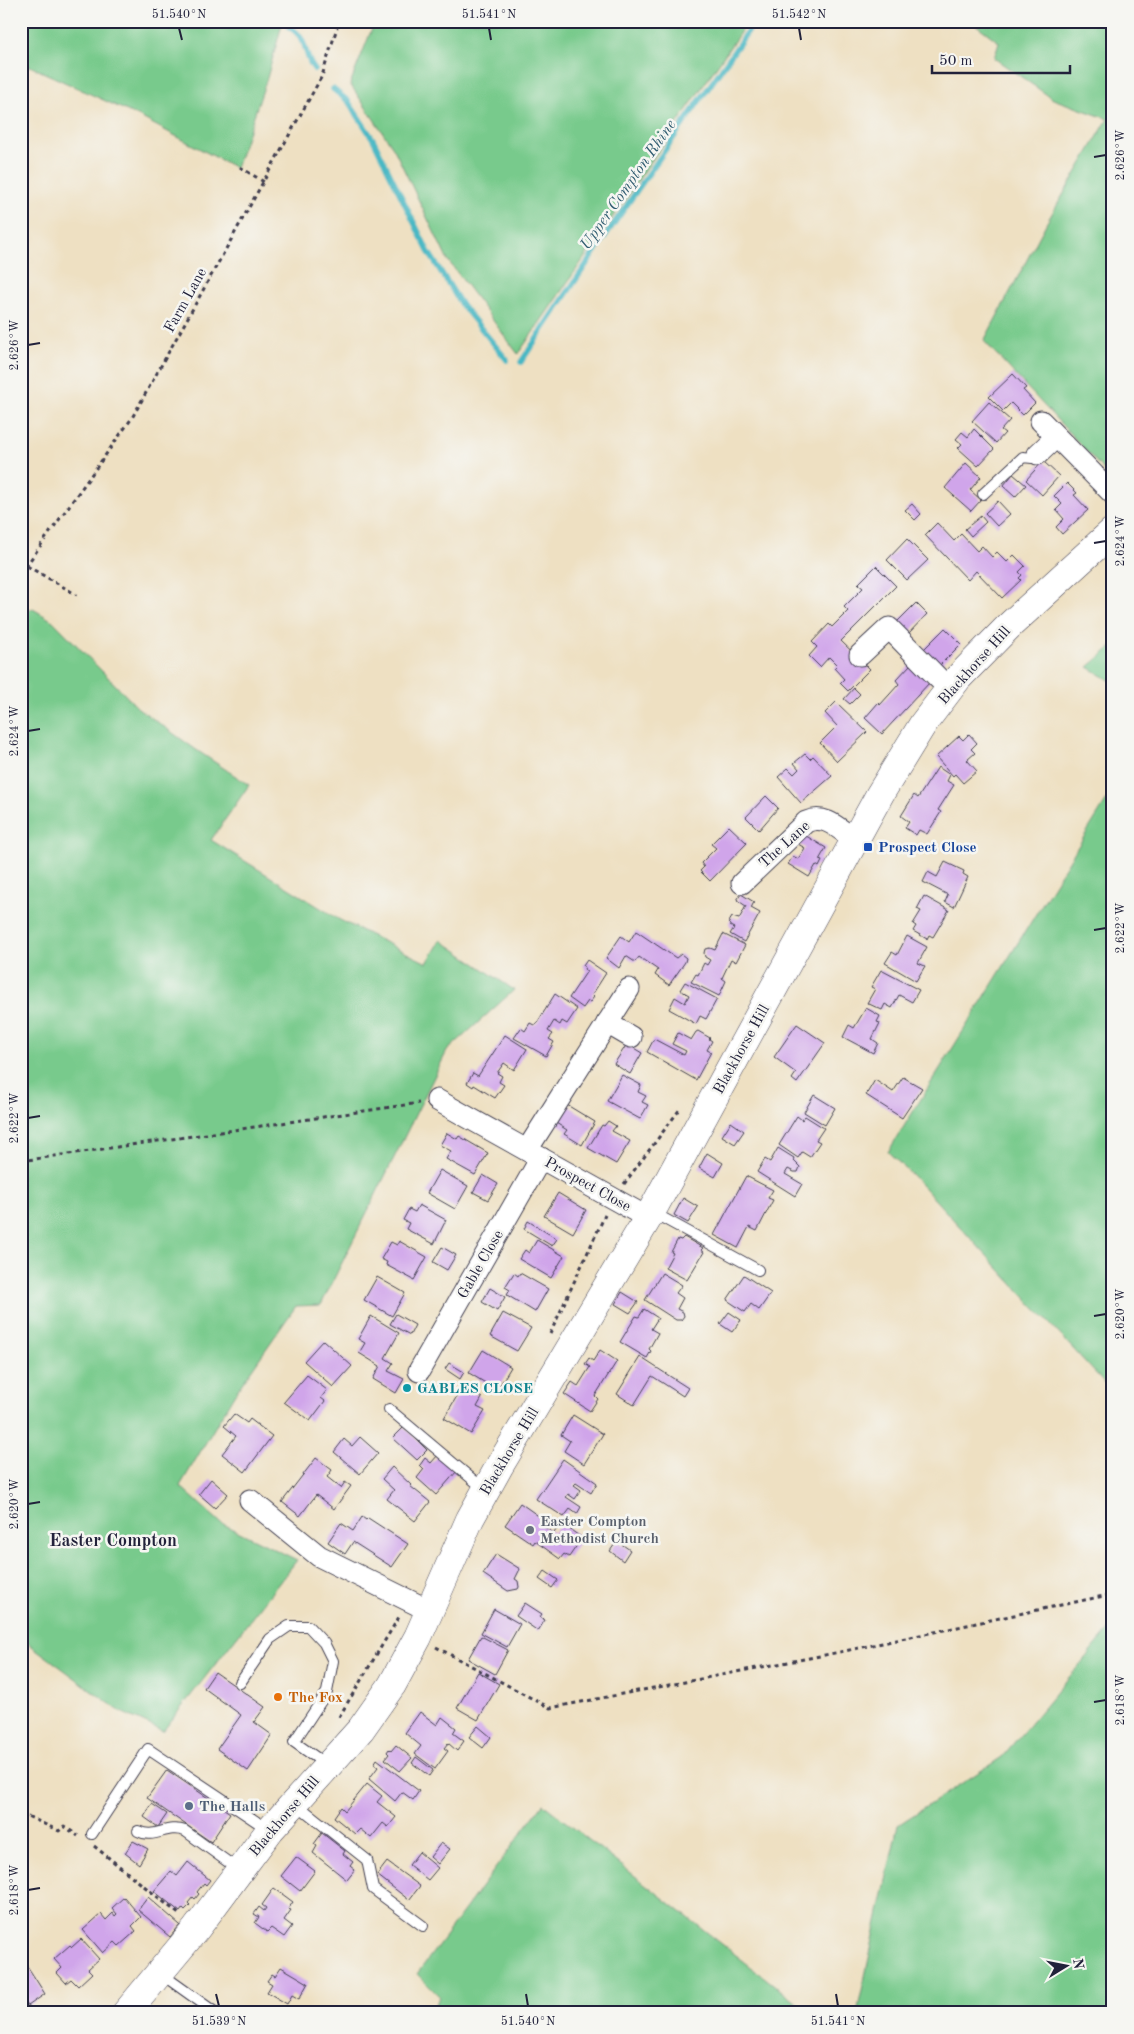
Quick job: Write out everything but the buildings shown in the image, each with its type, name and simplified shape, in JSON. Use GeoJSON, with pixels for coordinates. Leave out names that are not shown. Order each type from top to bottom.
{"type":"FeatureCollection","features":[{"type":"Feature","properties":{"kind":"main road","name":"Blackhorse Hill"},"geometry":{"type":"LineString","coordinates":[[126,2013],[196,1929],[270,1830],[361,1729],[392,1685],[418,1637],[454,1552],[486,1491],[650,1214],[856,841],[880,794],[923,724],[949,689],[1010,625],[1113,531]]}},
{"type":"Feature","properties":{"kind":"street"},"geometry":{"type":"LineString","coordinates":[[1041,421],[1113,494]]}},
{"type":"Feature","properties":{"kind":"street"},"geometry":{"type":"LineString","coordinates":[[1038,454],[1056,437]]}},
{"type":"Feature","properties":{"kind":"street"},"geometry":{"type":"LineString","coordinates":[[860,654],[889,628],[949,689]]}},
{"type":"Feature","properties":{"kind":"street","name":"The Lane"},"geometry":{"type":"LineString","coordinates":[[742,883],[806,822],[814,818],[829,822],[856,841]]}},
{"type":"Feature","properties":{"kind":"street","name":"Prospect Close"},"geometry":{"type":"LineString","coordinates":[[534,1154],[629,989]]}},
{"type":"Feature","properties":{"kind":"street"},"geometry":{"type":"LineString","coordinates":[[608,1023],[631,1037]]}},
{"type":"Feature","properties":{"kind":"street","name":"Prospect Close"},"geometry":{"type":"LineString","coordinates":[[437,1100],[534,1154],[650,1214]]}},
{"type":"Feature","properties":{"kind":"street","name":"Gable Close"},"geometry":{"type":"LineString","coordinates":[[419,1371],[534,1154]]}},
{"type":"Feature","properties":{"kind":"street"},"geometry":{"type":"LineString","coordinates":[[250,1500],[319,1556],[430,1611]]}},
{"type":"Feature","properties":{"kind":"lane"},"geometry":{"type":"LineString","coordinates":[[983,494],[1023,457],[1032,458],[1038,454]]}},
{"type":"Feature","properties":{"kind":"lane"},"geometry":{"type":"LineString","coordinates":[[650,1214],[758,1270]]}},
{"type":"Feature","properties":{"kind":"lane"},"geometry":{"type":"LineString","coordinates":[[389,1409],[486,1491]]}},
{"type":"Feature","properties":{"kind":"lane"},"geometry":{"type":"LineString","coordinates":[[240,1683],[270,1639],[289,1626],[308,1626],[324,1643],[333,1661],[327,1692],[294,1742],[327,1766]]}},
{"type":"Feature","properties":{"kind":"lane"},"geometry":{"type":"LineString","coordinates":[[89,1838],[148,1749],[270,1830]]}},
{"type":"Feature","properties":{"kind":"lane"},"geometry":{"type":"LineString","coordinates":[[294,1802],[366,1860],[372,1889],[423,1926]]}},
{"type":"Feature","properties":{"kind":"lane"},"geometry":{"type":"LineString","coordinates":[[138,1831],[145,1835],[176,1828],[185,1831],[239,1870]]}},
{"type":"Feature","properties":{"kind":"lane"},"geometry":{"type":"LineString","coordinates":[[160,1973],[216,2013]]}},
{"type":"Feature","properties":{"kind":"path","name":"Farm Lane"},"geometry":{"type":"LineString","coordinates":[[21,573],[132,418],[322,76],[339,21]]}},
{"type":"Feature","properties":{"kind":"path"},"geometry":{"type":"LineString","coordinates":[[240,167],[264,182]]}},
{"type":"Feature","properties":{"kind":"path"},"geometry":{"type":"LineString","coordinates":[[27,566],[76,595]]}},
{"type":"Feature","properties":{"kind":"path"},"geometry":{"type":"LineString","coordinates":[[21,1161],[437,1100]]}},
{"type":"Feature","properties":{"kind":"path"},"geometry":{"type":"LineString","coordinates":[[418,1637],[550,1708],[840,1652],[1113,1594]]}},
{"type":"Feature","properties":{"kind":"path"},"geometry":{"type":"LineString","coordinates":[[21,1813],[59,1832],[64,1826],[79,1837]]}},
{"type":"Feature","properties":{"kind":"path"},"geometry":{"type":"LineString","coordinates":[[89,1838],[104,1853],[196,1929]]}},
{"type":"Feature","properties":{"kind":"green space"},"geometry":{"type":"Polygon","coordinates":[[[21,21],[283,21],[267,78],[236,168],[138,116],[21,62],[21,21]]]}},
{"type":"Feature","properties":{"kind":"green space"},"geometry":{"type":"Polygon","coordinates":[[[375,21],[748,21],[518,354],[447,259],[394,149],[350,84],[375,21]]]}},
{"type":"Feature","properties":{"kind":"green space"},"geometry":{"type":"Polygon","coordinates":[[[971,21],[1113,21],[1113,480],[984,341],[1047,222],[1108,119],[1053,99],[994,58],[999,42],[971,21]]]}},
{"type":"Feature","properties":{"kind":"green space"},"geometry":{"type":"Polygon","coordinates":[[[33,609],[53,621],[138,708],[249,785],[211,840],[340,920],[427,963],[441,940],[514,990],[447,1051],[321,1305],[296,1306],[234,1395],[180,1486],[221,1523],[297,1560],[163,1731],[121,1712],[21,1638],[21,610],[33,609]]]}},
{"type":"Feature","properties":{"kind":"green space"},"geometry":{"type":"Polygon","coordinates":[[[1113,646],[1113,682],[1088,667],[1113,646]]]}},
{"type":"Feature","properties":{"kind":"green space"},"geometry":{"type":"Polygon","coordinates":[[[1113,790],[1113,1392],[913,1176],[888,1152],[1113,790]]]}},
{"type":"Feature","properties":{"kind":"green space"},"geometry":{"type":"Polygon","coordinates":[[[1113,1625],[1113,2013],[857,2013],[898,1825],[1002,1757],[1113,1625]]]}},
{"type":"Feature","properties":{"kind":"green space"},"geometry":{"type":"Polygon","coordinates":[[[543,1804],[810,2013],[429,2013],[440,1997],[417,1974],[543,1804]]]}},
{"type":"Feature","properties":{"kind":"waterway"},"geometry":{"type":"LineString","coordinates":[[291,21],[289,27],[300,37],[308,59],[315,70]]}},
{"type":"Feature","properties":{"kind":"waterway","name":"Upper Compton Rhine"},"geometry":{"type":"LineString","coordinates":[[521,362],[606,235],[755,21]]}},
{"type":"Feature","properties":{"kind":"waterway"},"geometry":{"type":"LineString","coordinates":[[333,89],[348,101],[373,139],[428,251],[461,304],[507,360]]}},
{"type":"Feature","properties":{"kind":"place","name":"Prospect Close"},"geometry":{"type":"Point","coordinates":[868,847]}},
{"type":"Feature","properties":{"kind":"place","name":"GABLES CLOSE"},"geometry":{"type":"Point","coordinates":[407,1388]}},
{"type":"Feature","properties":{"kind":"place","name":"Easter Compton Methodist Church"},"geometry":{"type":"Point","coordinates":[530,1530]}},
{"type":"Feature","properties":{"kind":"place","name":"The Fox"},"geometry":{"type":"Point","coordinates":[278,1697]}},
{"type":"Feature","properties":{"kind":"place","name":"The Halls"},"geometry":{"type":"Point","coordinates":[189,1806]}},
{"type":"Feature","properties":{"kind":"district","name":"Easter Compton"},"geometry":{"type":"Point","coordinates":[113,1540]}}]}
